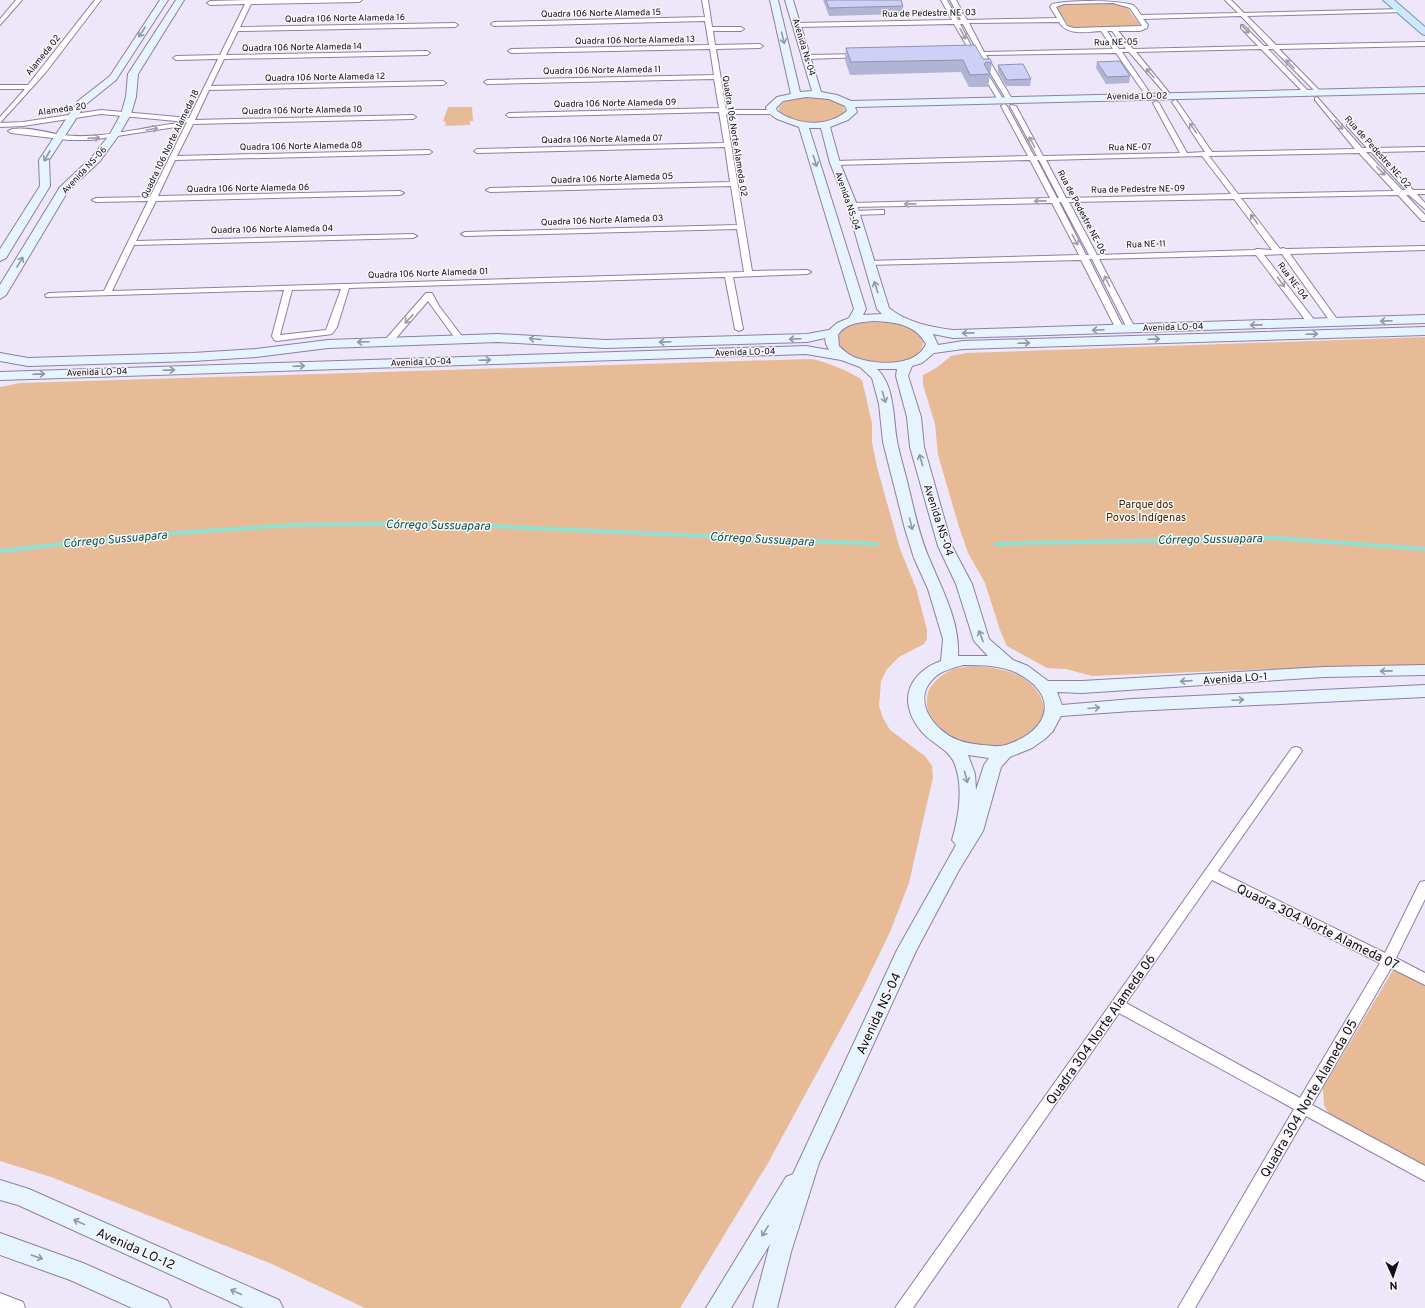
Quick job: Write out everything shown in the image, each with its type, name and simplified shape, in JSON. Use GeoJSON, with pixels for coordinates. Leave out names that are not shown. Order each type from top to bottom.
{"type":"FeatureCollection","features":[{"type":"Feature","properties":{"kind":"main road"},"geometry":{"type":"LineString","coordinates":[[1388,0],[1425,20]]}},
{"type":"Feature","properties":{"kind":"main road"},"geometry":{"type":"LineString","coordinates":[[1401,6],[1425,32]]}},
{"type":"Feature","properties":{"kind":"street"},"geometry":{"type":"LineString","coordinates":[[0,23],[19,0]]}},
{"type":"Feature","properties":{"kind":"street","name":"Alameda 02"},"geometry":{"type":"LineString","coordinates":[[0,121],[44,71],[98,0]]}},
{"type":"Feature","properties":{"kind":"street","name":"Avenida NS-06"},"geometry":{"type":"LineString","coordinates":[[0,258],[45,186],[44,160],[81,103],[113,78],[164,0]]}},
{"type":"Feature","properties":{"kind":"street","name":"Avenida NS-06"},"geometry":{"type":"LineString","coordinates":[[0,295],[64,189],[96,159],[114,135],[126,114],[131,97],[133,74],[180,0]]}},
{"type":"Feature","properties":{"kind":"street"},"geometry":{"type":"LineString","coordinates":[[210,3],[359,0]]}},
{"type":"Feature","properties":{"kind":"street","name":"Quadra 106 Norte Alameda 02"},"geometry":{"type":"LineString","coordinates":[[705,0],[708,19],[713,29],[716,46],[717,77],[748,274]]}},
{"type":"Feature","properties":{"kind":"street","name":"Avenida NS-04"},"geometry":{"type":"LineString","coordinates":[[774,0],[796,95]]}},
{"type":"Feature","properties":{"kind":"street","name":"Avenida Ns-04"},"geometry":{"type":"LineString","coordinates":[[789,0],[817,94]]}},
{"type":"Feature","properties":{"kind":"street"},"geometry":{"type":"LineString","coordinates":[[944,0],[977,60]]}},
{"type":"Feature","properties":{"kind":"street","name":"Rua de Pedestre NE-06"},"geometry":{"type":"LineString","coordinates":[[953,0],[1007,103],[1031,158],[1083,256],[1126,329]]}},
{"type":"Feature","properties":{"kind":"street"},"geometry":{"type":"LineString","coordinates":[[1094,1],[1123,3],[1132,7],[1145,25],[1140,29],[1073,30],[1065,27],[1053,7],[1054,5],[1064,2],[1094,1]]}},
{"type":"Feature","properties":{"kind":"street","name":"Quadra 106 Norte Alameda 18"},"geometry":{"type":"LineString","coordinates":[[107,293],[249,2]]}},
{"type":"Feature","properties":{"kind":"street","name":"Rua de Pedestre NE-02"},"geometry":{"type":"LineString","coordinates":[[1226,3],[1261,47],[1306,92]]}},
{"type":"Feature","properties":{"kind":"street"},"geometry":{"type":"LineString","coordinates":[[1138,15],[1234,13],[1401,6]]}},
{"type":"Feature","properties":{"kind":"street","name":"Rua de Pedestre NE-02"},"geometry":{"type":"LineString","coordinates":[[1234,13],[1272,47],[1372,150],[1409,195],[1425,219]]}},
{"type":"Feature","properties":{"kind":"street","name":"Rua de Pedestre NE-03"},"geometry":{"type":"LineString","coordinates":[[796,22],[1059,17]]}},
{"type":"Feature","properties":{"kind":"street","name":"Quadra 106 Norte Alameda 15"},"geometry":{"type":"LineString","coordinates":[[494,24],[708,19]]}},
{"type":"Feature","properties":{"kind":"street","name":"Quadra 106 Norte Alameda 16"},"geometry":{"type":"LineString","coordinates":[[236,29],[455,25]]}},
{"type":"Feature","properties":{"kind":"street"},"geometry":{"type":"LineString","coordinates":[[713,29],[741,28]]}},
{"type":"Feature","properties":{"kind":"street"},"geometry":{"type":"LineString","coordinates":[[1103,30],[1153,99],[1185,155]]}},
{"type":"Feature","properties":{"kind":"street"},"geometry":{"type":"LineString","coordinates":[[1114,30],[1172,99],[1267,251]]}},
{"type":"Feature","properties":{"kind":"street","name":"Rua NE-05"},"geometry":{"type":"LineString","coordinates":[[958,54],[1425,44]]}},
{"type":"Feature","properties":{"kind":"street","name":"Quadra 106 Norte Alameda 13"},"geometry":{"type":"LineString","coordinates":[[511,51],[760,46]]}},
{"type":"Feature","properties":{"kind":"street","name":"Quadra 106 Norte Alameda 14"},"geometry":{"type":"LineString","coordinates":[[176,58],[427,53]]}},
{"type":"Feature","properties":{"kind":"street"},"geometry":{"type":"LineString","coordinates":[[807,57],[871,56]]}},
{"type":"Feature","properties":{"kind":"street","name":"Rua de Pedestre NE-06"},"geometry":{"type":"LineString","coordinates":[[985,73],[1007,103],[1041,158],[1094,256],[1126,329]]}},
{"type":"Feature","properties":{"kind":"street","name":"Quadra 106 Norte Alameda 11"},"geometry":{"type":"LineString","coordinates":[[488,82],[717,77]]}},
{"type":"Feature","properties":{"kind":"street","name":"Quadra 106 Norte Alameda 12"},"geometry":{"type":"LineString","coordinates":[[207,88],[443,83]]}},
{"type":"Feature","properties":{"kind":"street"},"geometry":{"type":"LineString","coordinates":[[0,87],[29,87]]}},
{"type":"Feature","properties":{"kind":"street","name":"Avenida LO-02"},"geometry":{"type":"LineString","coordinates":[[1172,99],[1306,92],[1320,97],[1425,90]]}},
{"type":"Feature","properties":{"kind":"street"},"geometry":{"type":"LineString","coordinates":[[817,94],[837,97],[851,108],[841,121],[826,124],[803,124],[788,121],[771,109],[780,99],[796,95],[817,94]]}},
{"type":"Feature","properties":{"kind":"street","name":"Avenida LO-02"},"geometry":{"type":"LineString","coordinates":[[851,108],[869,110],[1007,103],[1153,99],[1425,96]]}},
{"type":"Feature","properties":{"kind":"street","name":"Rua de Pedestre NE-02"},"geometry":{"type":"LineString","coordinates":[[1320,97],[1361,150],[1409,195],[1425,207]]}},
{"type":"Feature","properties":{"kind":"street","name":"Quadra 106 Norte Alameda 09"},"geometry":{"type":"LineString","coordinates":[[509,114],[771,109]]}},
{"type":"Feature","properties":{"kind":"street","name":"Alameda 20"},"geometry":{"type":"LineString","coordinates":[[0,125],[23,124],[101,112],[190,122]]}},
{"type":"Feature","properties":{"kind":"street","name":"Quadra 106 Norte Alameda 10"},"geometry":{"type":"LineString","coordinates":[[190,122],[414,117]]}},
{"type":"Feature","properties":{"kind":"street"},"geometry":{"type":"LineString","coordinates":[[0,131],[36,132],[59,137],[92,138],[190,122]]}},
{"type":"Feature","properties":{"kind":"street","name":"Avenida NS-04"},"geometry":{"type":"LineString","coordinates":[[803,124],[860,309],[853,321]]}},
{"type":"Feature","properties":{"kind":"street","name":"Avenida NS-04"},"geometry":{"type":"LineString","coordinates":[[826,124],[835,163],[853,209],[883,309],[895,319]]}},
{"type":"Feature","properties":{"kind":"street","name":"Quadra 106 Norte Alameda 07"},"geometry":{"type":"LineString","coordinates":[[477,151],[728,145]]}},
{"type":"Feature","properties":{"kind":"street","name":"Rua NE-07"},"geometry":{"type":"LineString","coordinates":[[835,163],[1425,149]]}},
{"type":"Feature","properties":{"kind":"street","name":"Quadra 106 Norte Alameda 08"},"geometry":{"type":"LineString","coordinates":[[172,158],[429,152]]}},
{"type":"Feature","properties":{"kind":"street"},"geometry":{"type":"LineString","coordinates":[[1196,154],[1234,200]]}},
{"type":"Feature","properties":{"kind":"street","name":"Quadra 106 Norte Alameda 05"},"geometry":{"type":"LineString","coordinates":[[490,190],[734,184]]}},
{"type":"Feature","properties":{"kind":"street","name":"Rua de Pedestre NE-09"},"geometry":{"type":"LineString","coordinates":[[1409,195],[1425,192]]}},
{"type":"Feature","properties":{"kind":"street","name":"Quadra 106 Norte Alameda 06"},"geometry":{"type":"LineString","coordinates":[[96,200],[400,193]]}},
{"type":"Feature","properties":{"kind":"street","name":"Rua de Pedestre NE-09"},"geometry":{"type":"LineString","coordinates":[[853,209],[1409,195],[1425,197]]}},
{"type":"Feature","properties":{"kind":"street","name":"Rua NE-04"},"geometry":{"type":"LineString","coordinates":[[1234,200],[1280,251],[1335,322]]}},
{"type":"Feature","properties":{"kind":"street","name":"Quadra 106 Norte Alameda 03"},"geometry":{"type":"LineString","coordinates":[[465,234],[740,227]]}},
{"type":"Feature","properties":{"kind":"street","name":"Quadra 106 Norte Alameda 04"},"geometry":{"type":"LineString","coordinates":[[131,243],[413,236]]}},
{"type":"Feature","properties":{"kind":"street","name":"Rua NE-11"},"geometry":{"type":"LineString","coordinates":[[868,263],[1257,251],[1425,248]]}},
{"type":"Feature","properties":{"kind":"street","name":"Rua NE-04"},"geometry":{"type":"LineString","coordinates":[[1257,251],[1312,323]]}},
{"type":"Feature","properties":{"kind":"street","name":"Quadra 106 Norte Alameda 01"},"geometry":{"type":"LineString","coordinates":[[49,295],[807,272]]}},
{"type":"Feature","properties":{"kind":"street"},"geometry":{"type":"LineString","coordinates":[[729,275],[739,329]]}},
{"type":"Feature","properties":{"kind":"street"},"geometry":{"type":"LineString","coordinates":[[379,363],[377,361],[378,354],[429,296],[431,283]]}},
{"type":"Feature","properties":{"kind":"street"},"geometry":{"type":"LineString","coordinates":[[289,288],[276,336],[278,338],[329,332],[346,286]]}},
{"type":"Feature","properties":{"kind":"street"},"geometry":{"type":"LineString","coordinates":[[429,296],[460,339],[461,351],[454,361]]}},
{"type":"Feature","properties":{"kind":"street"},"geometry":{"type":"LineString","coordinates":[[874,317],[895,319],[913,324],[921,329],[930,340],[930,350],[922,358],[906,364],[886,367],[865,365],[842,356],[832,345],[833,333],[842,326],[853,321],[874,317]]}},
{"type":"Feature","properties":{"kind":"street","name":"Avenida LO-04"},"geometry":{"type":"LineString","coordinates":[[921,329],[937,333],[953,334],[1425,319]]}},
{"type":"Feature","properties":{"kind":"street","name":"Avenida LO-04"},"geometry":{"type":"LineString","coordinates":[[930,350],[963,345],[1425,331]]}},
{"type":"Feature","properties":{"kind":"street","name":"Avenida LO-04"},"geometry":{"type":"LineString","coordinates":[[0,357],[26,362],[194,357],[256,353],[326,344],[460,339],[515,338],[605,344],[810,338],[833,333]]}},
{"type":"Feature","properties":{"kind":"street","name":"Avenida LO-04"},"geometry":{"type":"LineString","coordinates":[[0,376],[806,350],[842,356]]}},
{"type":"Feature","properties":{"kind":"street","name":"Avenida NS-04"},"geometry":{"type":"LineString","coordinates":[[906,364],[903,369],[902,376],[914,416],[917,447],[945,546],[964,584],[982,641],[1007,664]]}},
{"type":"Feature","properties":{"kind":"street"},"geometry":{"type":"LineString","coordinates":[[865,365],[879,379],[886,404],[890,442],[912,529],[921,558],[936,589],[951,640],[949,664]]}},
{"type":"Feature","properties":{"kind":"street"},"geometry":{"type":"LineString","coordinates":[[963,660],[985,660],[1007,664],[1028,673],[1044,686],[1054,702],[1055,711],[1046,729],[1026,744],[1004,753],[969,750],[948,743],[931,732],[919,717],[915,702],[918,687],[928,674],[949,664],[963,660]]}},
{"type":"Feature","properties":{"kind":"street","name":"Avenida LO-1"},"geometry":{"type":"LineString","coordinates":[[1044,686],[1082,687],[1324,672],[1425,670]]}},
{"type":"Feature","properties":{"kind":"street","name":"Avenida LO-1"},"geometry":{"type":"LineString","coordinates":[[1055,711],[1132,705],[1425,692]]}},
{"type":"Feature","properties":{"kind":"street","name":"Avenida NS-04"},"geometry":{"type":"LineString","coordinates":[[948,743],[959,755],[968,785],[966,826],[952,866]]}},
{"type":"Feature","properties":{"kind":"street","name":"Quadra 304 Norte Alameda 06"},"geometry":{"type":"LineString","coordinates":[[903,1308],[1296,751]]}},
{"type":"Feature","properties":{"kind":"street","name":"Avenida NS-04"},"geometry":{"type":"LineString","coordinates":[[765,1308],[779,1252],[808,1163],[907,950],[952,866],[974,831],[993,765],[1004,753]]}},
{"type":"Feature","properties":{"kind":"street","name":"Quadra 304 Norte Alameda 07"},"geometry":{"type":"LineString","coordinates":[[1210,873],[1425,979]]}},
{"type":"Feature","properties":{"kind":"street","name":"Quadra 304 Norte Alameda 05"},"geometry":{"type":"LineString","coordinates":[[1186,1308],[1388,961],[1425,886]]}},
{"type":"Feature","properties":{"kind":"street"},"geometry":{"type":"LineString","coordinates":[[1117,1005],[1425,1174]]}},
{"type":"Feature","properties":{"kind":"street","name":"Avenida NS-04"},"geometry":{"type":"LineString","coordinates":[[718,1308],[808,1163]]}},
{"type":"Feature","properties":{"kind":"street","name":"Avenida LO-12"},"geometry":{"type":"LineString","coordinates":[[0,1190],[21,1196],[272,1308]]}},
{"type":"Feature","properties":{"kind":"street"},"geometry":{"type":"LineString","coordinates":[[0,1244],[75,1271],[159,1308]]}},
{"type":"Feature","properties":{"kind":"street"},"geometry":{"type":"LineString","coordinates":[[0,1301],[17,1308]]}},
{"type":"Feature","properties":{"kind":"green space"},"geometry":{"type":"Polygon","coordinates":[[[1116,3],[1126,6],[1140,25],[1137,27],[1080,28],[1069,26],[1056,7],[1064,4],[1116,3]]]}},
{"type":"Feature","properties":{"kind":"green space"},"geometry":{"type":"Polygon","coordinates":[[[807,96],[832,99],[843,105],[845,111],[840,116],[832,120],[813,122],[793,119],[779,111],[779,107],[785,102],[807,96]]]}},
{"type":"Feature","properties":{"kind":"green space"},"geometry":{"type":"Polygon","coordinates":[[[448,107],[472,107],[473,121],[470,121],[470,125],[445,126],[446,122],[443,121],[448,107]]]}},
{"type":"Feature","properties":{"kind":"green space"},"geometry":{"type":"Polygon","coordinates":[[[880,321],[911,328],[920,336],[923,342],[920,352],[911,359],[882,363],[866,361],[853,357],[843,349],[838,339],[845,329],[862,322],[880,321]]]}},
{"type":"Feature","properties":{"kind":"green space","name":"Parque dos Povos Indígenas"},"geometry":{"type":"Polygon","coordinates":[[[1425,337],[1425,667],[1327,667],[1092,676],[1066,669],[1047,668],[1007,646],[1000,630],[985,583],[968,553],[959,527],[938,455],[935,424],[923,385],[923,375],[936,368],[951,356],[966,353],[1425,337]]]}},
{"type":"Feature","properties":{"kind":"green space"},"geometry":{"type":"Polygon","coordinates":[[[809,359],[837,367],[862,380],[872,423],[872,442],[877,467],[900,549],[916,588],[927,630],[927,639],[924,644],[899,657],[887,669],[881,681],[879,706],[883,718],[890,730],[925,756],[932,766],[933,777],[909,883],[890,932],[862,990],[768,1163],[680,1308],[365,1308],[272,1264],[51,1177],[0,1161],[0,387],[20,383],[809,359]]]}},
{"type":"Feature","properties":{"kind":"green space"},"geometry":{"type":"Polygon","coordinates":[[[977,666],[1015,674],[1033,686],[1039,693],[1044,708],[1041,723],[1036,730],[1018,742],[999,745],[979,745],[950,735],[935,722],[927,706],[927,697],[934,682],[953,669],[977,666]]]}},
{"type":"Feature","properties":{"kind":"green space"},"geometry":{"type":"Polygon","coordinates":[[[1393,970],[1407,973],[1425,982],[1425,1169],[1329,1114],[1324,1105],[1323,1088],[1393,970]]]}},
{"type":"Feature","properties":{"kind":"building"},"geometry":{"type":"Polygon","coordinates":[[[826,0],[901,0],[903,6],[829,8],[826,0]]]}},
{"type":"Feature","properties":{"kind":"building"},"geometry":{"type":"Polygon","coordinates":[[[975,45],[983,59],[990,59],[992,63],[986,62],[984,64],[990,74],[970,75],[963,60],[851,62],[846,48],[975,45]]]}},
{"type":"Feature","properties":{"kind":"building"},"geometry":{"type":"Polygon","coordinates":[[[1120,61],[1130,76],[1107,77],[1097,62],[1120,61]]]}},
{"type":"Feature","properties":{"kind":"building"},"geometry":{"type":"Polygon","coordinates":[[[1023,64],[1031,79],[1007,80],[998,65],[1023,64]]]}},
{"type":"Feature","properties":{"kind":"waterway","name":"Córrego Sussuapara"},"geometry":{"type":"LineString","coordinates":[[0,551],[136,536],[292,525],[421,523],[877,544]]}},
{"type":"Feature","properties":{"kind":"waterway","name":"Córrego Sussuapara"},"geometry":{"type":"LineString","coordinates":[[996,544],[1275,538],[1425,549]]}}]}
